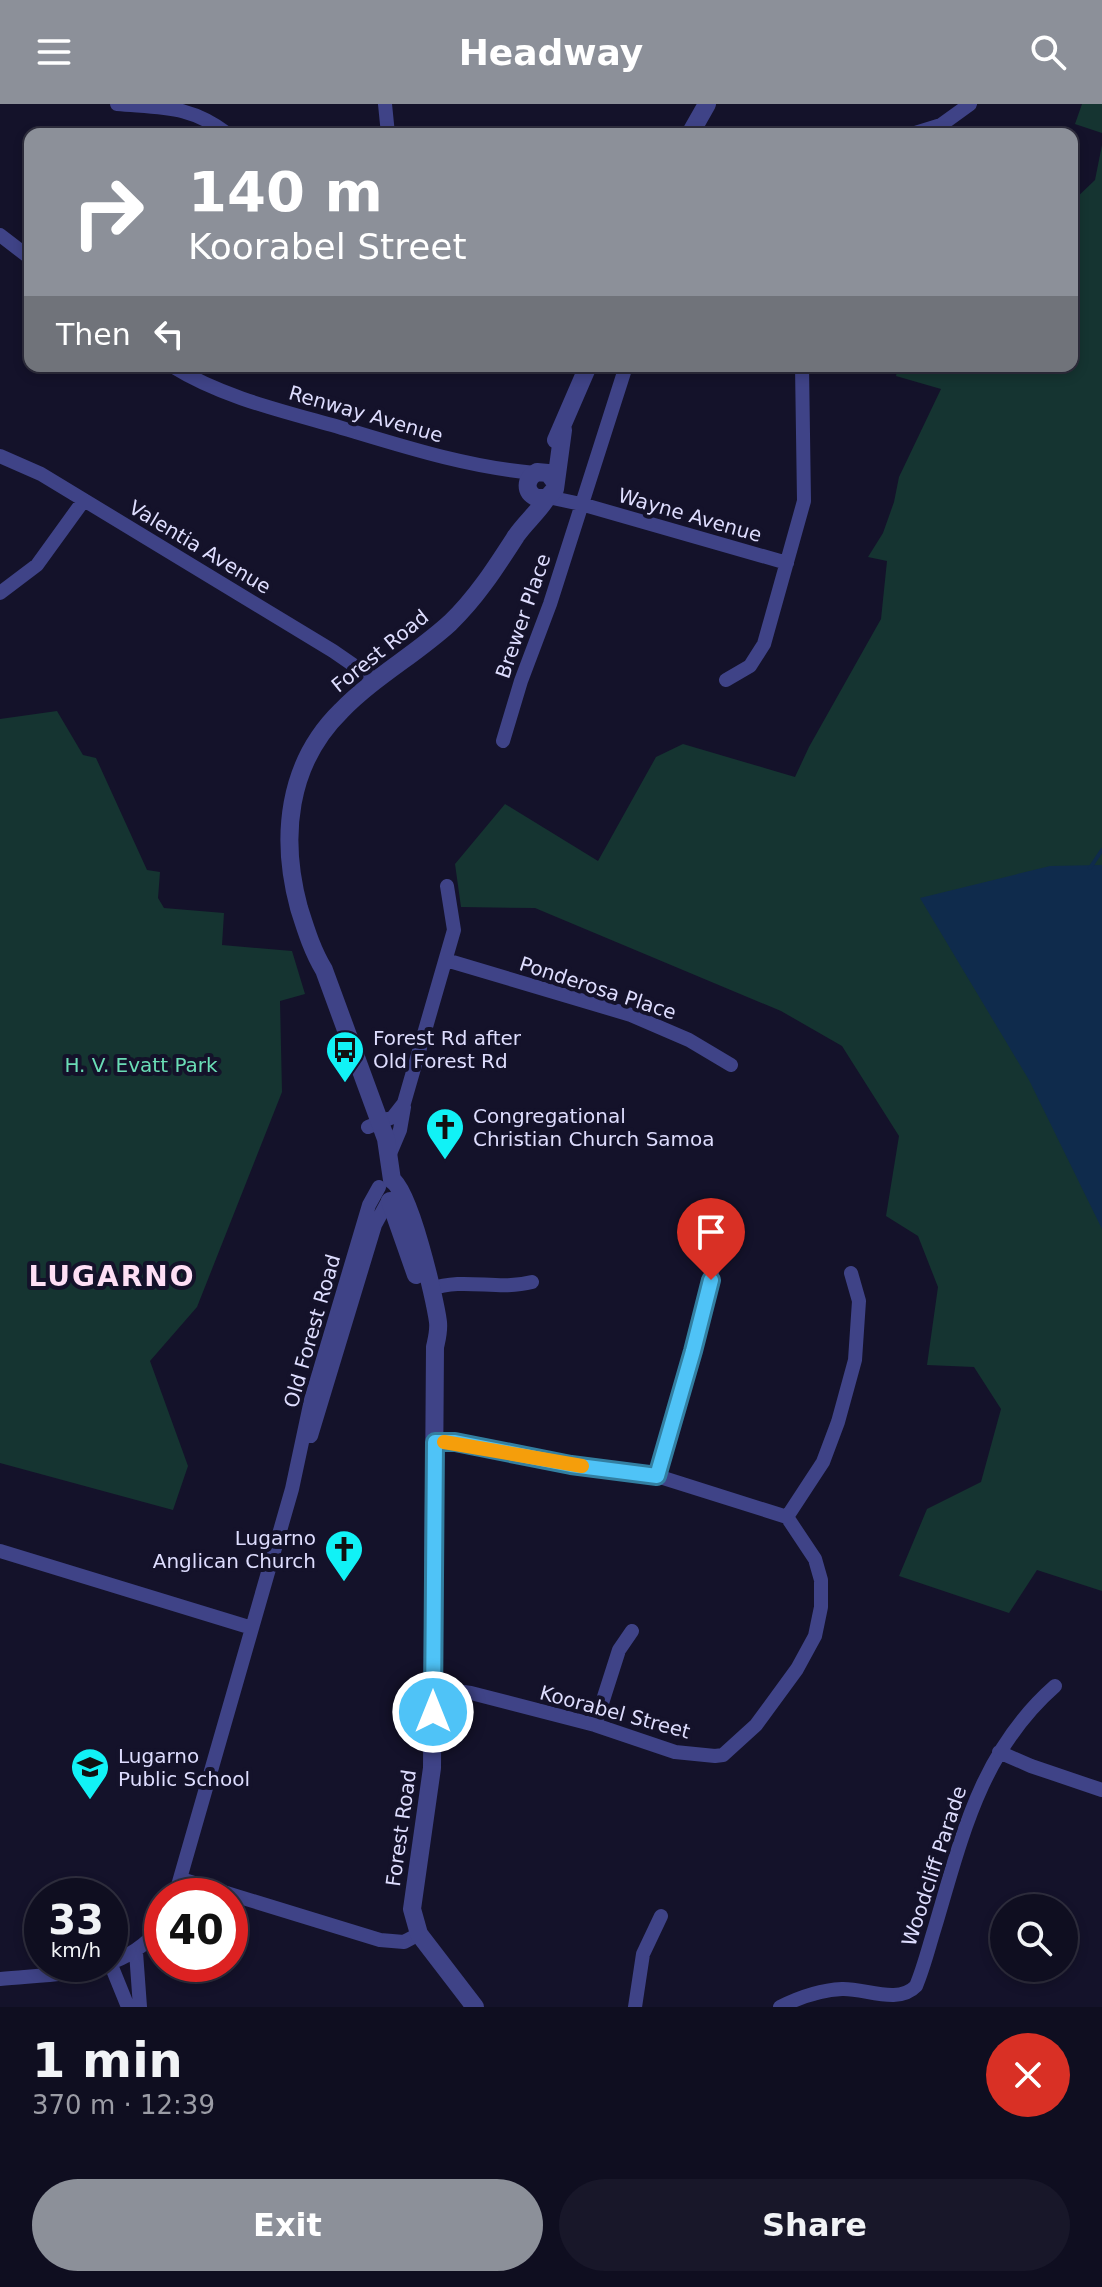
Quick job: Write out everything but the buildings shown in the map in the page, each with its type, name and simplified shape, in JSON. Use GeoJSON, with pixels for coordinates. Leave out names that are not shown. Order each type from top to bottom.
{"type":"FeatureCollection","features":[{"type":"Feature","properties":{"kind":"street"},"geometry":{"type":"LineString","coordinates":[[117,104],[181,109],[219,128]]}},
{"type":"Feature","properties":{"kind":"street"},"geometry":{"type":"LineString","coordinates":[[385,104],[387,128]]}},
{"type":"Feature","properties":{"kind":"street"},"geometry":{"type":"LineString","coordinates":[[693,128],[707,104]]}},
{"type":"Feature","properties":{"kind":"street"},"geometry":{"type":"LineString","coordinates":[[937,128],[970,104]]}},
{"type":"Feature","properties":{"kind":"street"},"geometry":{"type":"LineString","coordinates":[[0,235],[24,253]]}},
{"type":"Feature","properties":{"kind":"street","name":"Renway Avenue"},"geometry":{"type":"LineString","coordinates":[[183,372],[216,389],[254,402],[416,450],[508,471],[542,486]]}},
{"type":"Feature","properties":{"kind":"street","name":"Forest Road"},"geometry":{"type":"LineString","coordinates":[[475,2007],[419,1934],[414,1923],[413,1900],[432,1779],[435,1347],[438,1323],[418,1239],[388,1190],[389,1156],[314,973],[313,952],[289,864],[288,832],[293,797],[307,758],[338,713],[375,680],[428,642],[463,610],[493,574],[517,536],[542,486],[586,372]]}},
{"type":"Feature","properties":{"kind":"street"},"geometry":{"type":"LineString","coordinates":[[581,504],[624,372]]}},
{"type":"Feature","properties":{"kind":"street"},"geometry":{"type":"LineString","coordinates":[[726,680],[750,666],[764,644],[804,501],[802,372]]}},
{"type":"Feature","properties":{"kind":"street","name":"Valentia Avenue"},"geometry":{"type":"LineString","coordinates":[[0,456],[41,474],[375,680]]}},
{"type":"Feature","properties":{"kind":"street","name":"Wayne Avenue"},"geometry":{"type":"LineString","coordinates":[[542,486],[581,504],[787,563]]}},
{"type":"Feature","properties":{"kind":"street"},"geometry":{"type":"LineString","coordinates":[[0,593],[37,565],[84,500]]}},
{"type":"Feature","properties":{"kind":"street","name":"Brewer Place"},"geometry":{"type":"LineString","coordinates":[[503,741],[581,504]]}},
{"type":"Feature","properties":{"kind":"street"},"geometry":{"type":"LineString","coordinates":[[389,1156],[400,1130],[404,1103],[454,930],[447,886]]}},
{"type":"Feature","properties":{"kind":"street","name":"Ponderosa Place"},"geometry":{"type":"LineString","coordinates":[[446,960],[631,1015],[689,1040],[731,1065]]}},
{"type":"Feature","properties":{"kind":"street"},"geometry":{"type":"LineString","coordinates":[[374,1125],[397,1114],[404,1103]]}},
{"type":"Feature","properties":{"kind":"street","name":"Forest Road"},"geometry":{"type":"LineString","coordinates":[[374,1125],[375,1147],[435,1347]]}},
{"type":"Feature","properties":{"kind":"street","name":"Old Forest Road"},"geometry":{"type":"LineString","coordinates":[[181,1878],[292,1489],[323,1404],[388,1190]]}},
{"type":"Feature","properties":{"kind":"street","name":"Old Forest Road"},"geometry":{"type":"LineString","coordinates":[[292,1489],[311,1400],[371,1198],[388,1190]]}},
{"type":"Feature","properties":{"kind":"street"},"geometry":{"type":"LineString","coordinates":[[373,1233],[385,1227],[399,1228]]}},
{"type":"Feature","properties":{"kind":"street"},"geometry":{"type":"LineString","coordinates":[[657,1476],[716,1256]]}},
{"type":"Feature","properties":{"kind":"street"},"geometry":{"type":"LineString","coordinates":[[435,1442],[455,1442],[571,1465],[657,1476],[787,1517],[823,1462],[855,1360],[859,1301],[851,1273]]}},
{"type":"Feature","properties":{"kind":"street"},"geometry":{"type":"LineString","coordinates":[[431,1289],[457,1283],[498,1287],[532,1282]]}},
{"type":"Feature","properties":{"kind":"street","name":"Koorabel Street"},"geometry":{"type":"LineString","coordinates":[[433,1688],[471,1693],[595,1725],[675,1752],[723,1755],[746,1737],[797,1669],[815,1636],[821,1580],[815,1559],[787,1517]]}},
{"type":"Feature","properties":{"kind":"street"},"geometry":{"type":"LineString","coordinates":[[0,1551],[252,1628]]}},
{"type":"Feature","properties":{"kind":"street"},"geometry":{"type":"LineString","coordinates":[[595,1725],[619,1650],[632,1631]]}},
{"type":"Feature","properties":{"kind":"street","name":"Woodcliff Parade"},"geometry":{"type":"LineString","coordinates":[[780,2007],[823,1991],[866,1990],[897,1996],[912,1991],[979,1788],[1026,1713],[1055,1686]]}},
{"type":"Feature","properties":{"kind":"street"},"geometry":{"type":"LineString","coordinates":[[999,1752],[1102,1790]]}},
{"type":"Feature","properties":{"kind":"street"},"geometry":{"type":"LineString","coordinates":[[248,1900],[386,1942],[404,1942],[419,1934]]}},
{"type":"Feature","properties":{"kind":"street"},"geometry":{"type":"LineString","coordinates":[[635,2007],[643,1954],[661,1916]]}},
{"type":"Feature","properties":{"kind":"street"},"geometry":{"type":"LineString","coordinates":[[128,1956],[144,1944]]}},
{"type":"Feature","properties":{"kind":"street"},"geometry":{"type":"LineString","coordinates":[[136,1952],[140,2007]]}},
{"type":"Feature","properties":{"kind":"street"},"geometry":{"type":"LineString","coordinates":[[0,1979],[24,1976]]}},
{"type":"Feature","properties":{"kind":"street"},"geometry":{"type":"LineString","coordinates":[[118,1982],[128,2007]]}},
{"type":"Feature","properties":{"kind":"green space"},"geometry":{"type":"Polygon","coordinates":[[[1082,104],[1102,104],[1102,133],[1075,124],[1082,104]]]}},
{"type":"Feature","properties":{"kind":"green space"},"geometry":{"type":"Polygon","coordinates":[[[1102,145],[1102,1591],[1037,1570],[1009,1613],[899,1576],[927,1509],[981,1482],[1001,1409],[974,1367],[927,1365],[938,1287],[918,1236],[886,1216],[899,1136],[842,1046],[781,1011],[535,908],[461,907],[455,864],[505,804],[598,861],[656,757],[683,744],[795,777],[881,619],[887,561],[868,557],[883,533],[899,477],[941,389],[896,376],[897,372],[1078,372],[1078,196],[1095,180],[1102,145]]]}},
{"type":"Feature","properties":{"kind":"green space","name":"H. V. Evatt Park"},"geometry":{"type":"Polygon","coordinates":[[[57,711],[83,755],[96,758],[147,870],[160,872],[158,898],[164,908],[224,913],[222,945],[292,951],[305,994],[280,1001],[282,1092],[197,1307],[150,1361],[188,1466],[173,1510],[0,1463],[0,719],[57,711]]]}},
{"type":"Feature","properties":{"kind":"water"},"geometry":{"type":"Polygon","coordinates":[[[1102,865],[1102,1229],[1029,1080],[920,898],[1050,866],[1102,865]]]}},
{"type":"Feature","properties":{"kind":"waterway"},"geometry":{"type":"LineString","coordinates":[[1090,868],[1102,850]]}},
{"type":"Feature","properties":{"kind":"slow traffic"},"geometry":{"type":"LineString","coordinates":[[444,1442],[582,1466]]}},
{"type":"Feature","properties":{"kind":"place","name":"Forest Rd after Old Forest Rd"},"geometry":{"type":"Point","coordinates":[345,1084]}},
{"type":"Feature","properties":{"kind":"place","name":"Congregational Christian Church Samoa"},"geometry":{"type":"Point","coordinates":[445,1161]}},
{"type":"Feature","properties":{"kind":"place","name":"Lugarno Anglican Church"},"geometry":{"type":"Point","coordinates":[344,1583]}},
{"type":"Feature","properties":{"kind":"place","name":"Lugarno Public School"},"geometry":{"type":"Point","coordinates":[90,1801]}},
{"type":"Feature","properties":{"kind":"district","name":"LUGARNO"},"geometry":{"type":"Point","coordinates":[112,1276]}},
{"type":"Feature","properties":{"kind":"route"},"geometry":{"type":"LineString","coordinates":[[433,1712],[435,1442],[455,1442],[571,1465],[657,1476],[711,1280]]}}]}
